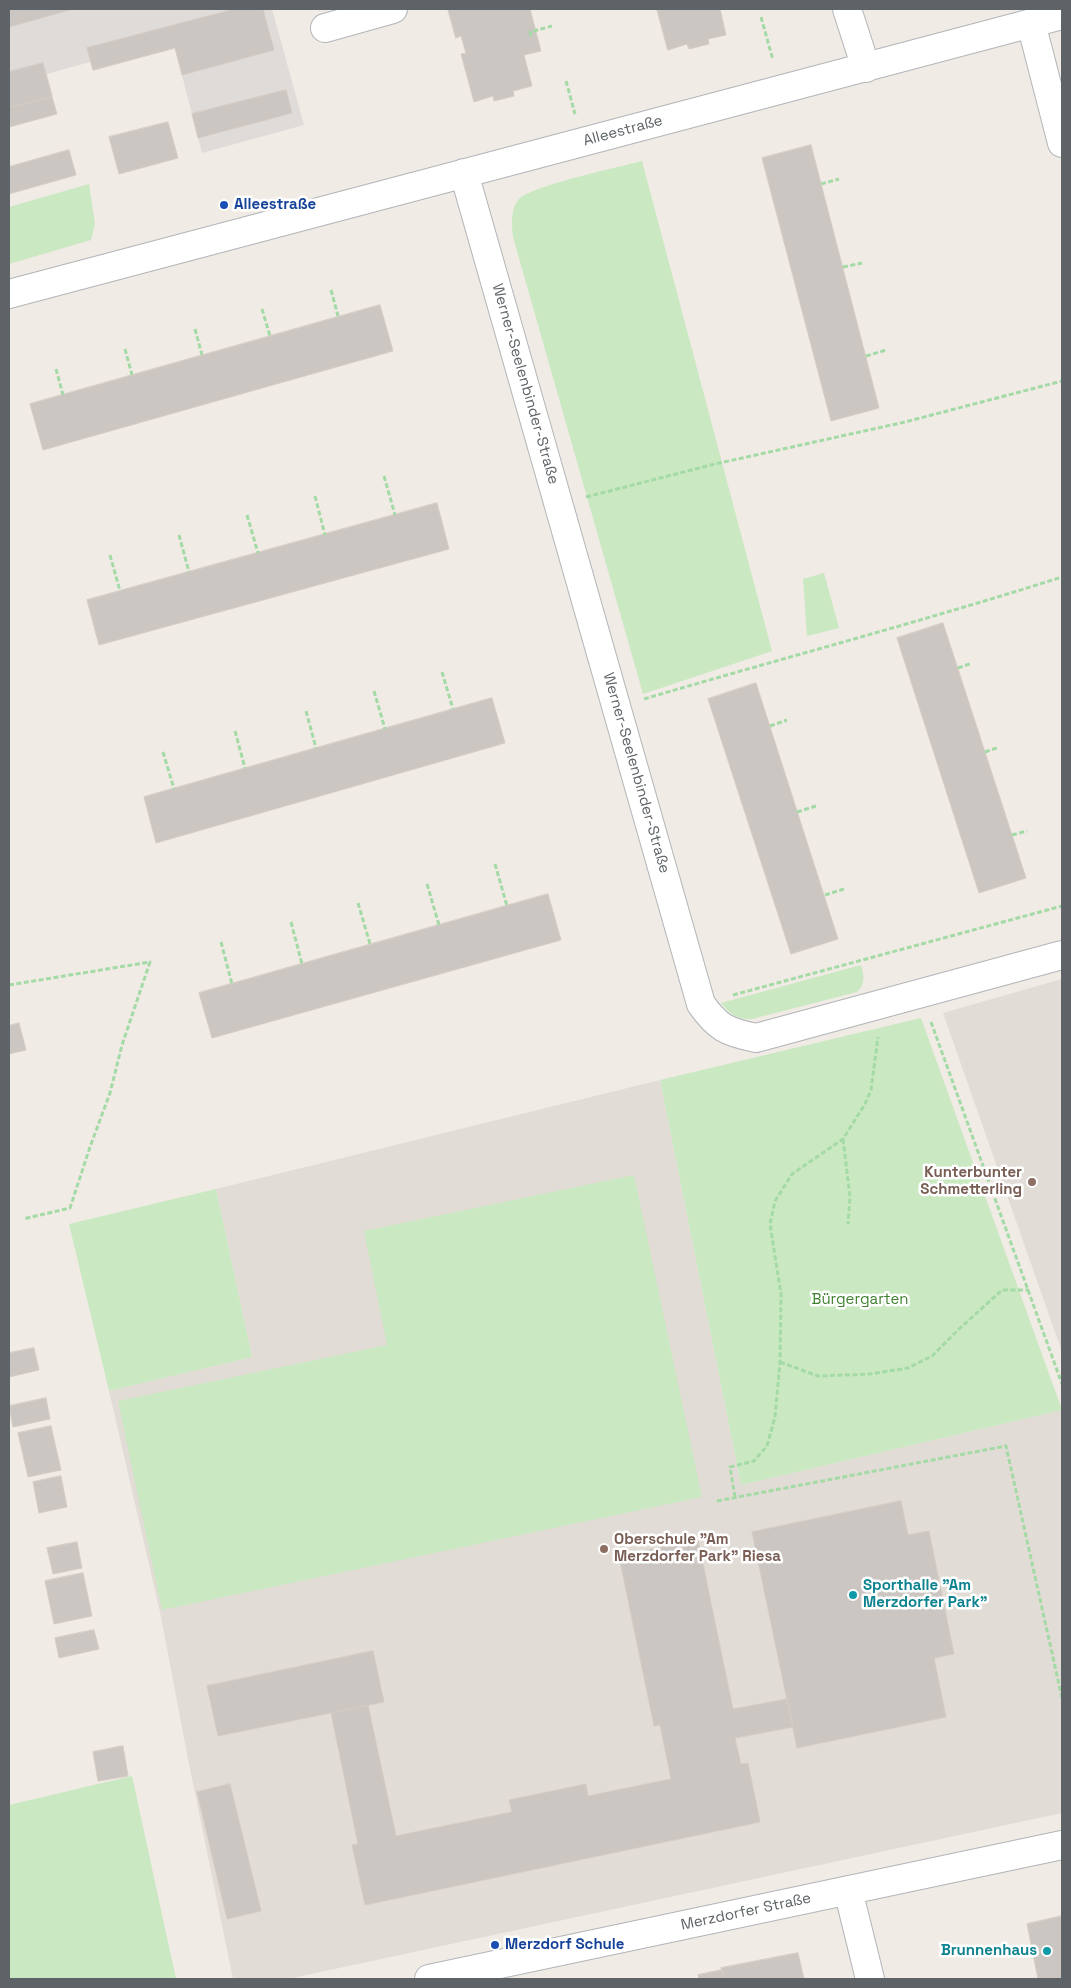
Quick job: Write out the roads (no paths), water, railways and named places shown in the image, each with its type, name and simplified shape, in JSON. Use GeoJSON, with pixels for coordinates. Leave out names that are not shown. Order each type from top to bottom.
{"type":"FeatureCollection","features":[{"type":"Feature","properties":{"kind":"street"},"geometry":{"type":"LineString","coordinates":[[325,28],[393,9]]}},
{"type":"Feature","properties":{"kind":"street"},"geometry":{"type":"LineString","coordinates":[[847,9],[866,68]]}},
{"type":"Feature","properties":{"kind":"street","name":"Alleestraße"},"geometry":{"type":"LineString","coordinates":[[9,294],[1062,15]]}},
{"type":"Feature","properties":{"kind":"street"},"geometry":{"type":"LineString","coordinates":[[1031,23],[1062,143]]}},
{"type":"Feature","properties":{"kind":"street","name":"Werner-Seelenbinder-Straße"},"geometry":{"type":"LineString","coordinates":[[464,173],[702,1004],[712,1020],[732,1033],[756,1038],[1062,955]]}},
{"type":"Feature","properties":{"kind":"street","name":"Merzdorfer Straße"},"geometry":{"type":"LineString","coordinates":[[429,1979],[1062,1845]]}},
{"type":"Feature","properties":{"kind":"street"},"geometry":{"type":"LineString","coordinates":[[848,1890],[870,1979]]}},
{"type":"Feature","properties":{"kind":"place","name":"Alleestraße"},"geometry":{"type":"Point","coordinates":[224,205]}},
{"type":"Feature","properties":{"kind":"place","name":"Kunterbunter Schmetterling"},"geometry":{"type":"Point","coordinates":[1032,1182]}},
{"type":"Feature","properties":{"kind":"place","name":"Oberschule \"Am Merzdorfer Park\" Riesa"},"geometry":{"type":"Point","coordinates":[604,1549]}},
{"type":"Feature","properties":{"kind":"place","name":"Sporthalle \"Am Merzdorfer Park\""},"geometry":{"type":"Point","coordinates":[853,1595]}},
{"type":"Feature","properties":{"kind":"place","name":"Merzdorf Schule"},"geometry":{"type":"Point","coordinates":[495,1945]}},
{"type":"Feature","properties":{"kind":"place","name":"Brunnenhaus"},"geometry":{"type":"Point","coordinates":[1047,1951]}},
{"type":"Feature","properties":{"kind":"park label","name":"Bürgergarten"},"geometry":{"type":"Point","coordinates":[860,1300]}}]}
